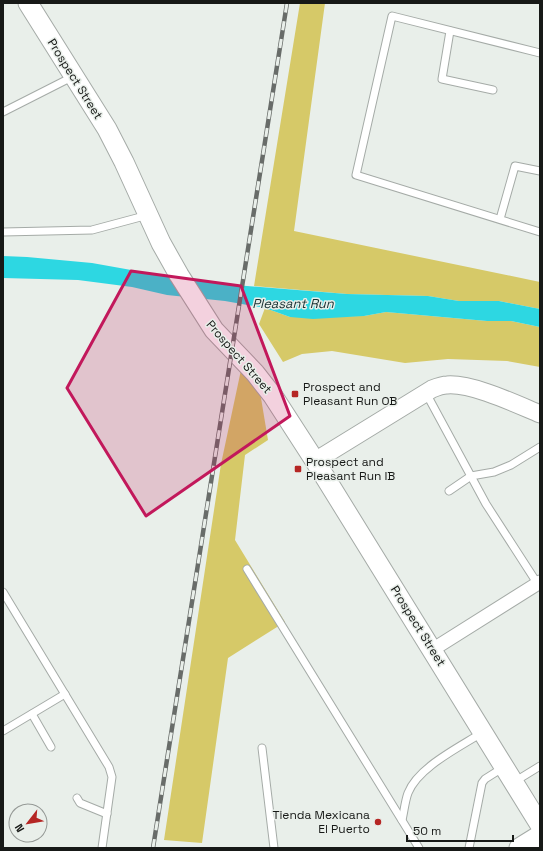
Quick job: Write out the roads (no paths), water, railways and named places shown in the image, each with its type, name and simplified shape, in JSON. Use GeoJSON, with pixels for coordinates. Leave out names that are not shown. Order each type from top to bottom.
{"type":"FeatureCollection","features":[{"type":"Feature","properties":{"kind":"main road","name":"Prospect Street"},"geometry":{"type":"LineString","coordinates":[[28,3],[107,129],[161,243],[179,275],[214,330],[255,373],[273,396],[315,461],[540,825]]}},
{"type":"Feature","properties":{"kind":"main road"},"geometry":{"type":"LineString","coordinates":[[518,848],[540,835]]}},
{"type":"Feature","properties":{"kind":"street"},"geometry":{"type":"LineString","coordinates":[[315,461],[426,392],[446,385],[468,387],[540,414]]}},
{"type":"Feature","properties":{"kind":"street"},"geometry":{"type":"LineString","coordinates":[[432,650],[539,584]]}},
{"type":"Feature","properties":{"kind":"lane"},"geometry":{"type":"LineString","coordinates":[[540,53],[392,16],[356,175],[540,232]]}},
{"type":"Feature","properties":{"kind":"lane"},"geometry":{"type":"LineString","coordinates":[[450,31],[442,79],[493,90]]}},
{"type":"Feature","properties":{"kind":"lane"},"geometry":{"type":"LineString","coordinates":[[3,112],[74,76]]}},
{"type":"Feature","properties":{"kind":"lane"},"geometry":{"type":"LineString","coordinates":[[500,219],[515,166],[540,171]]}},
{"type":"Feature","properties":{"kind":"lane"},"geometry":{"type":"LineString","coordinates":[[3,232],[92,230],[148,214]]}},
{"type":"Feature","properties":{"kind":"lane"},"geometry":{"type":"LineString","coordinates":[[426,392],[486,504],[539,584]]}},
{"type":"Feature","properties":{"kind":"lane"},"geometry":{"type":"LineString","coordinates":[[449,491],[471,476],[494,472],[512,465],[540,447]]}},
{"type":"Feature","properties":{"kind":"lane"},"geometry":{"type":"LineString","coordinates":[[247,569],[419,848]]}},
{"type":"Feature","properties":{"kind":"lane"},"geometry":{"type":"LineString","coordinates":[[3,592],[109,766],[112,777],[102,848]]}},
{"type":"Feature","properties":{"kind":"lane"},"geometry":{"type":"LineString","coordinates":[[3,731],[65,694]]}},
{"type":"Feature","properties":{"kind":"lane"},"geometry":{"type":"LineString","coordinates":[[32,714],[51,747]]}},
{"type":"Feature","properties":{"kind":"lane"},"geometry":{"type":"LineString","coordinates":[[402,820],[408,793],[416,779],[424,770],[483,732]]}},
{"type":"Feature","properties":{"kind":"lane"},"geometry":{"type":"LineString","coordinates":[[262,748],[274,848]]}},
{"type":"Feature","properties":{"kind":"lane"},"geometry":{"type":"LineString","coordinates":[[469,848],[482,783],[485,779],[509,775],[540,766]]}},
{"type":"Feature","properties":{"kind":"lane"},"geometry":{"type":"LineString","coordinates":[[77,798],[80,803],[107,814]]}},
{"type":"Feature","properties":{"kind":"water","name":"Pleasant Run"},"geometry":{"type":"Polygon","coordinates":[[[3,256],[92,263],[148,273],[235,285],[347,294],[428,296],[459,301],[499,301],[540,309],[540,327],[511,321],[487,321],[386,312],[364,316],[313,319],[290,317],[265,308],[225,301],[167,295],[132,287],[78,280],[3,278],[3,256]]]}},
{"type":"Feature","properties":{"kind":"railway"},"geometry":{"type":"LineString","coordinates":[[153,848],[287,3]]}},
{"type":"Feature","properties":{"kind":"place","name":"Prospect and Pleasant Run OB"},"geometry":{"type":"Point","coordinates":[295,394]}},
{"type":"Feature","properties":{"kind":"place","name":"Prospect and Pleasant Run IB"},"geometry":{"type":"Point","coordinates":[298,469]}},
{"type":"Feature","properties":{"kind":"place","name":"Tienda Mexicana El Puerto"},"geometry":{"type":"Point","coordinates":[378,822]}}]}
